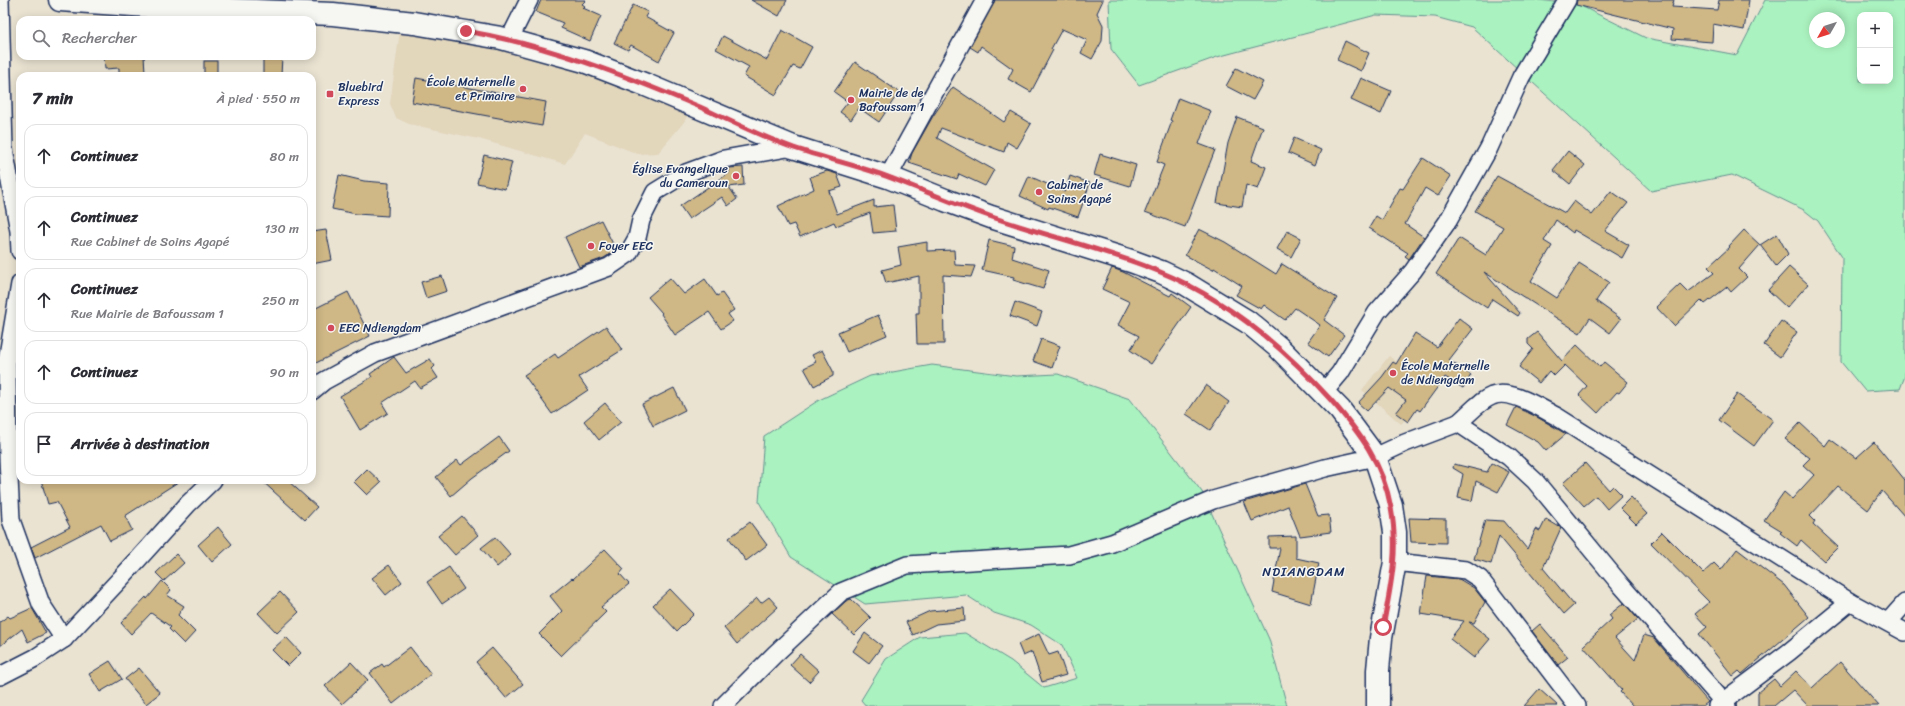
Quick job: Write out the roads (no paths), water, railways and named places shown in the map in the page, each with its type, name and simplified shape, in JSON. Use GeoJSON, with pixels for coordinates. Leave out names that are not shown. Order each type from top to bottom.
{"type":"FeatureCollection","features":[{"type":"Feature","properties":{"kind":"street"},"geometry":{"type":"LineString","coordinates":[[0,0],[4,149],[16,215]]}},
{"type":"Feature","properties":{"kind":"street"},"geometry":{"type":"LineString","coordinates":[[60,0],[270,6],[414,22],[509,40],[584,61],[646,85],[793,147],[888,177],[985,214],[1161,272],[1215,301],[1248,322],[1278,347],[1324,392],[1356,430],[1375,457],[1391,505],[1395,532],[1395,562],[1381,638],[1378,670],[1378,706]]}},
{"type":"Feature","properties":{"kind":"street"},"geometry":{"type":"LineString","coordinates":[[509,40],[529,0]]}},
{"type":"Feature","properties":{"kind":"street"},"geometry":{"type":"LineString","coordinates":[[888,177],[985,0]]}},
{"type":"Feature","properties":{"kind":"street"},"geometry":{"type":"LineString","coordinates":[[1324,392],[1340,373],[1377,312],[1413,271],[1448,221],[1489,148],[1521,76],[1567,0]]}},
{"type":"Feature","properties":{"kind":"street"},"geometry":{"type":"LineString","coordinates":[[316,387],[324,381],[375,353],[609,267],[628,254],[636,238],[641,220],[655,192],[686,173],[724,159],[793,147]]}},
{"type":"Feature","properties":{"kind":"street"},"geometry":{"type":"LineString","coordinates":[[16,308],[7,361],[8,457],[11,520],[41,604],[64,639]]}},
{"type":"Feature","properties":{"kind":"street"},"geometry":{"type":"LineString","coordinates":[[724,706],[775,654],[841,592],[907,565],[1069,555],[1112,543],[1213,500],[1325,468],[1375,457],[1405,442],[1458,423],[1492,395],[1500,394],[1518,397],[1556,416],[1850,602],[1905,632]]}},
{"type":"Feature","properties":{"kind":"street"},"geometry":{"type":"LineString","coordinates":[[1458,423],[1508,457],[1535,481],[1620,584],[1723,704],[1850,602]]}},
{"type":"Feature","properties":{"kind":"street"},"geometry":{"type":"LineString","coordinates":[[0,676],[35,658],[64,639],[208,484]]}},
{"type":"Feature","properties":{"kind":"street"},"geometry":{"type":"LineString","coordinates":[[1395,562],[1466,570],[1480,579],[1577,706]]}},
{"type":"Feature","properties":{"kind":"street"},"geometry":{"type":"LineString","coordinates":[[1888,622],[1905,603]]}},
{"type":"Feature","properties":{"kind":"place","name":"École Maternelle et Primaire"},"geometry":{"type":"Point","coordinates":[523,89]}},
{"type":"Feature","properties":{"kind":"place","name":"Bluebird Express"},"geometry":{"type":"Point","coordinates":[330,94]}},
{"type":"Feature","properties":{"kind":"place","name":"Mairie de de Bafoussam 1"},"geometry":{"type":"Point","coordinates":[851,100]}},
{"type":"Feature","properties":{"kind":"place","name":"Église Evangelique du Cameroun"},"geometry":{"type":"Point","coordinates":[736,176]}},
{"type":"Feature","properties":{"kind":"place","name":"Cabinet de Soins Agapé"},"geometry":{"type":"Point","coordinates":[1039,192]}},
{"type":"Feature","properties":{"kind":"place","name":"Foyer EEC"},"geometry":{"type":"Point","coordinates":[591,246]}},
{"type":"Feature","properties":{"kind":"place","name":"EEC Ndiengdam"},"geometry":{"type":"Point","coordinates":[331,328]}},
{"type":"Feature","properties":{"kind":"place","name":"École Maternelle de Ndiengdam"},"geometry":{"type":"Point","coordinates":[1393,373]}},
{"type":"Feature","properties":{"kind":"district","name":"NDIANGDAM"},"geometry":{"type":"Point","coordinates":[1304,571]}}]}
